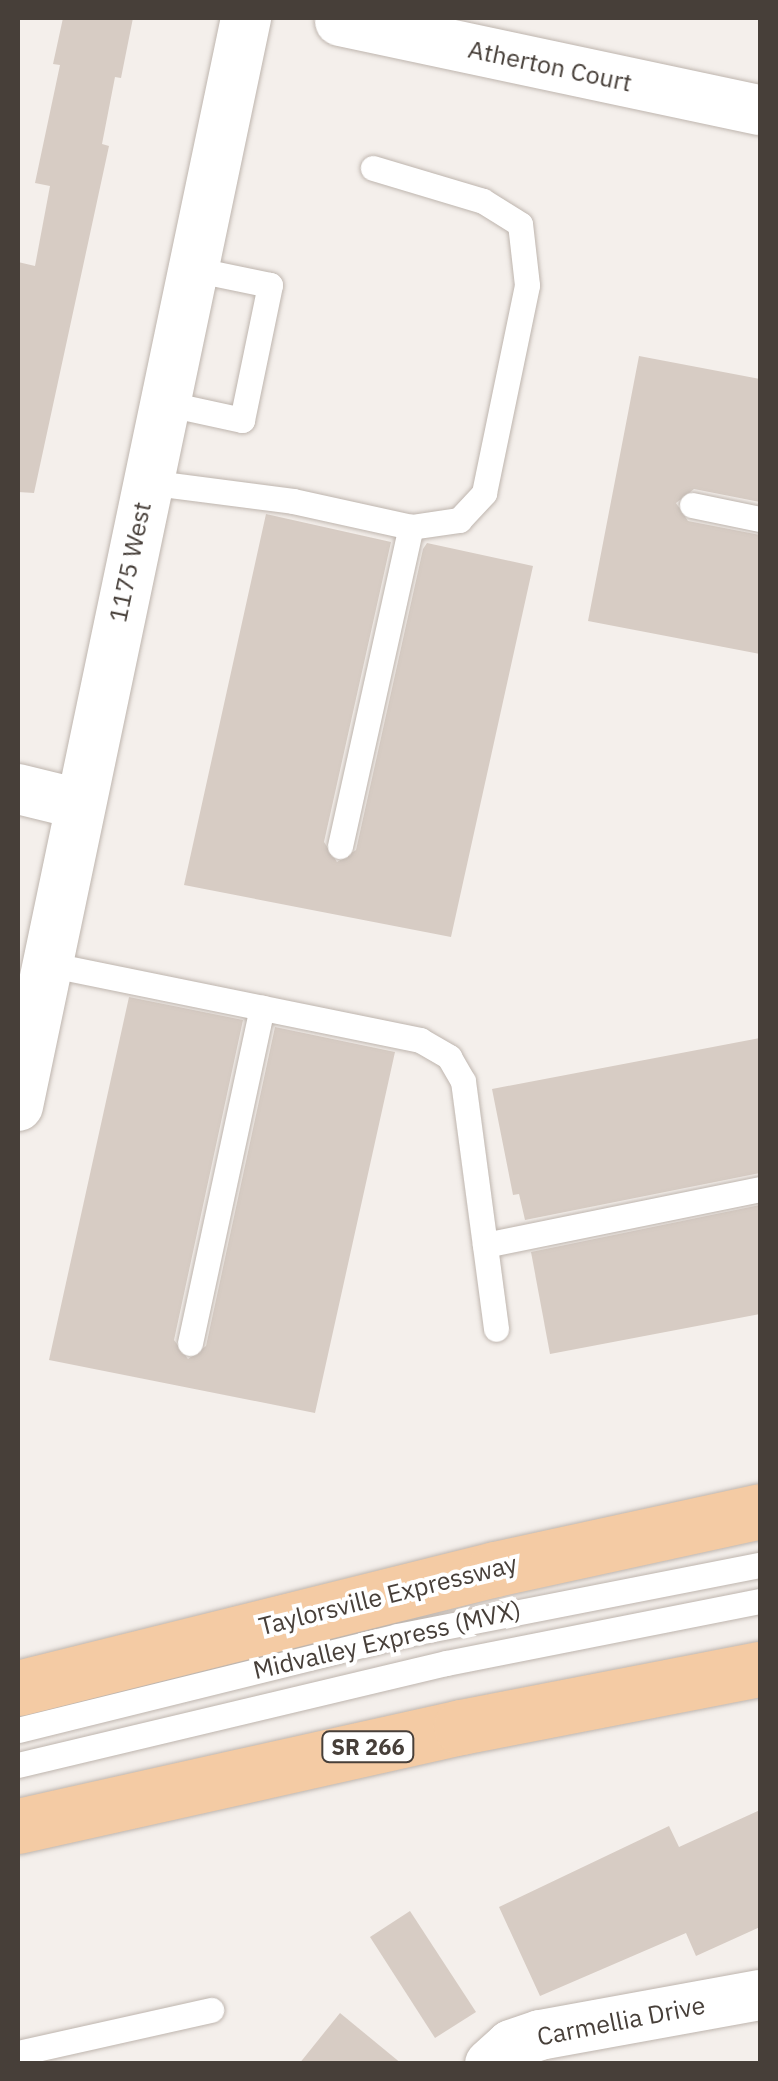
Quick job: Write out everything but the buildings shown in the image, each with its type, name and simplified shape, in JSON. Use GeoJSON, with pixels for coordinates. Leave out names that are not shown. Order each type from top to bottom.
{"type":"FeatureCollection","features":[{"type":"Feature","properties":{"kind":"main road","name":"Taylorsville Expressway"},"geometry":{"type":"LineString","coordinates":[[18,1688],[495,1568],[760,1511]]}},
{"type":"Feature","properties":{"kind":"main road","name":"SR 266"},"geometry":{"type":"LineString","coordinates":[[18,1826],[443,1730],[760,1669]]}},
{"type":"Feature","properties":{"kind":"street","name":"1175 West"},"geometry":{"type":"LineString","coordinates":[[18,1106],[246,18]]}},
{"type":"Feature","properties":{"kind":"street","name":"Atherton Court"},"geometry":{"type":"LineString","coordinates":[[340,21],[760,110]]}},
{"type":"Feature","properties":{"kind":"street"},"geometry":{"type":"LineString","coordinates":[[18,789],[79,804]]}},
{"type":"Feature","properties":{"kind":"street","name":"Carmellia Drive"},"geometry":{"type":"LineString","coordinates":[[490,2064],[511,2045],[540,2035],[760,1996]]}},
{"type":"Feature","properties":{"kind":"lane"},"geometry":{"type":"LineString","coordinates":[[147,482],[293,501],[411,528],[459,520],[484,492],[527,285],[520,224],[483,201],[372,168]]}},
{"type":"Feature","properties":{"kind":"lane"},"geometry":{"type":"LineString","coordinates":[[164,403],[242,420],[270,286],[193,269]]}},
{"type":"Feature","properties":{"kind":"lane"},"geometry":{"type":"LineString","coordinates":[[692,505],[760,518]]}},
{"type":"Feature","properties":{"kind":"lane"},"geometry":{"type":"LineString","coordinates":[[340,846],[411,528]]}},
{"type":"Feature","properties":{"kind":"lane"},"geometry":{"type":"LineString","coordinates":[[47,964],[420,1040],[449,1057],[464,1081],[496,1330]]}},
{"type":"Feature","properties":{"kind":"lane"},"geometry":{"type":"LineString","coordinates":[[190,1343],[262,1008]]}},
{"type":"Feature","properties":{"kind":"lane"},"geometry":{"type":"LineString","coordinates":[[485,1245],[760,1188]]}},
{"type":"Feature","properties":{"kind":"lane","name":"Midvalley Express (MVX)"},"geometry":{"type":"LineString","coordinates":[[18,1730],[397,1636],[760,1565]]}},
{"type":"Feature","properties":{"kind":"lane","name":"Midvalley Express (MVX)"},"geometry":{"type":"LineString","coordinates":[[18,1765],[427,1668],[760,1601]]}},
{"type":"Feature","properties":{"kind":"lane"},"geometry":{"type":"LineString","coordinates":[[18,2053],[211,2010]]}}]}
